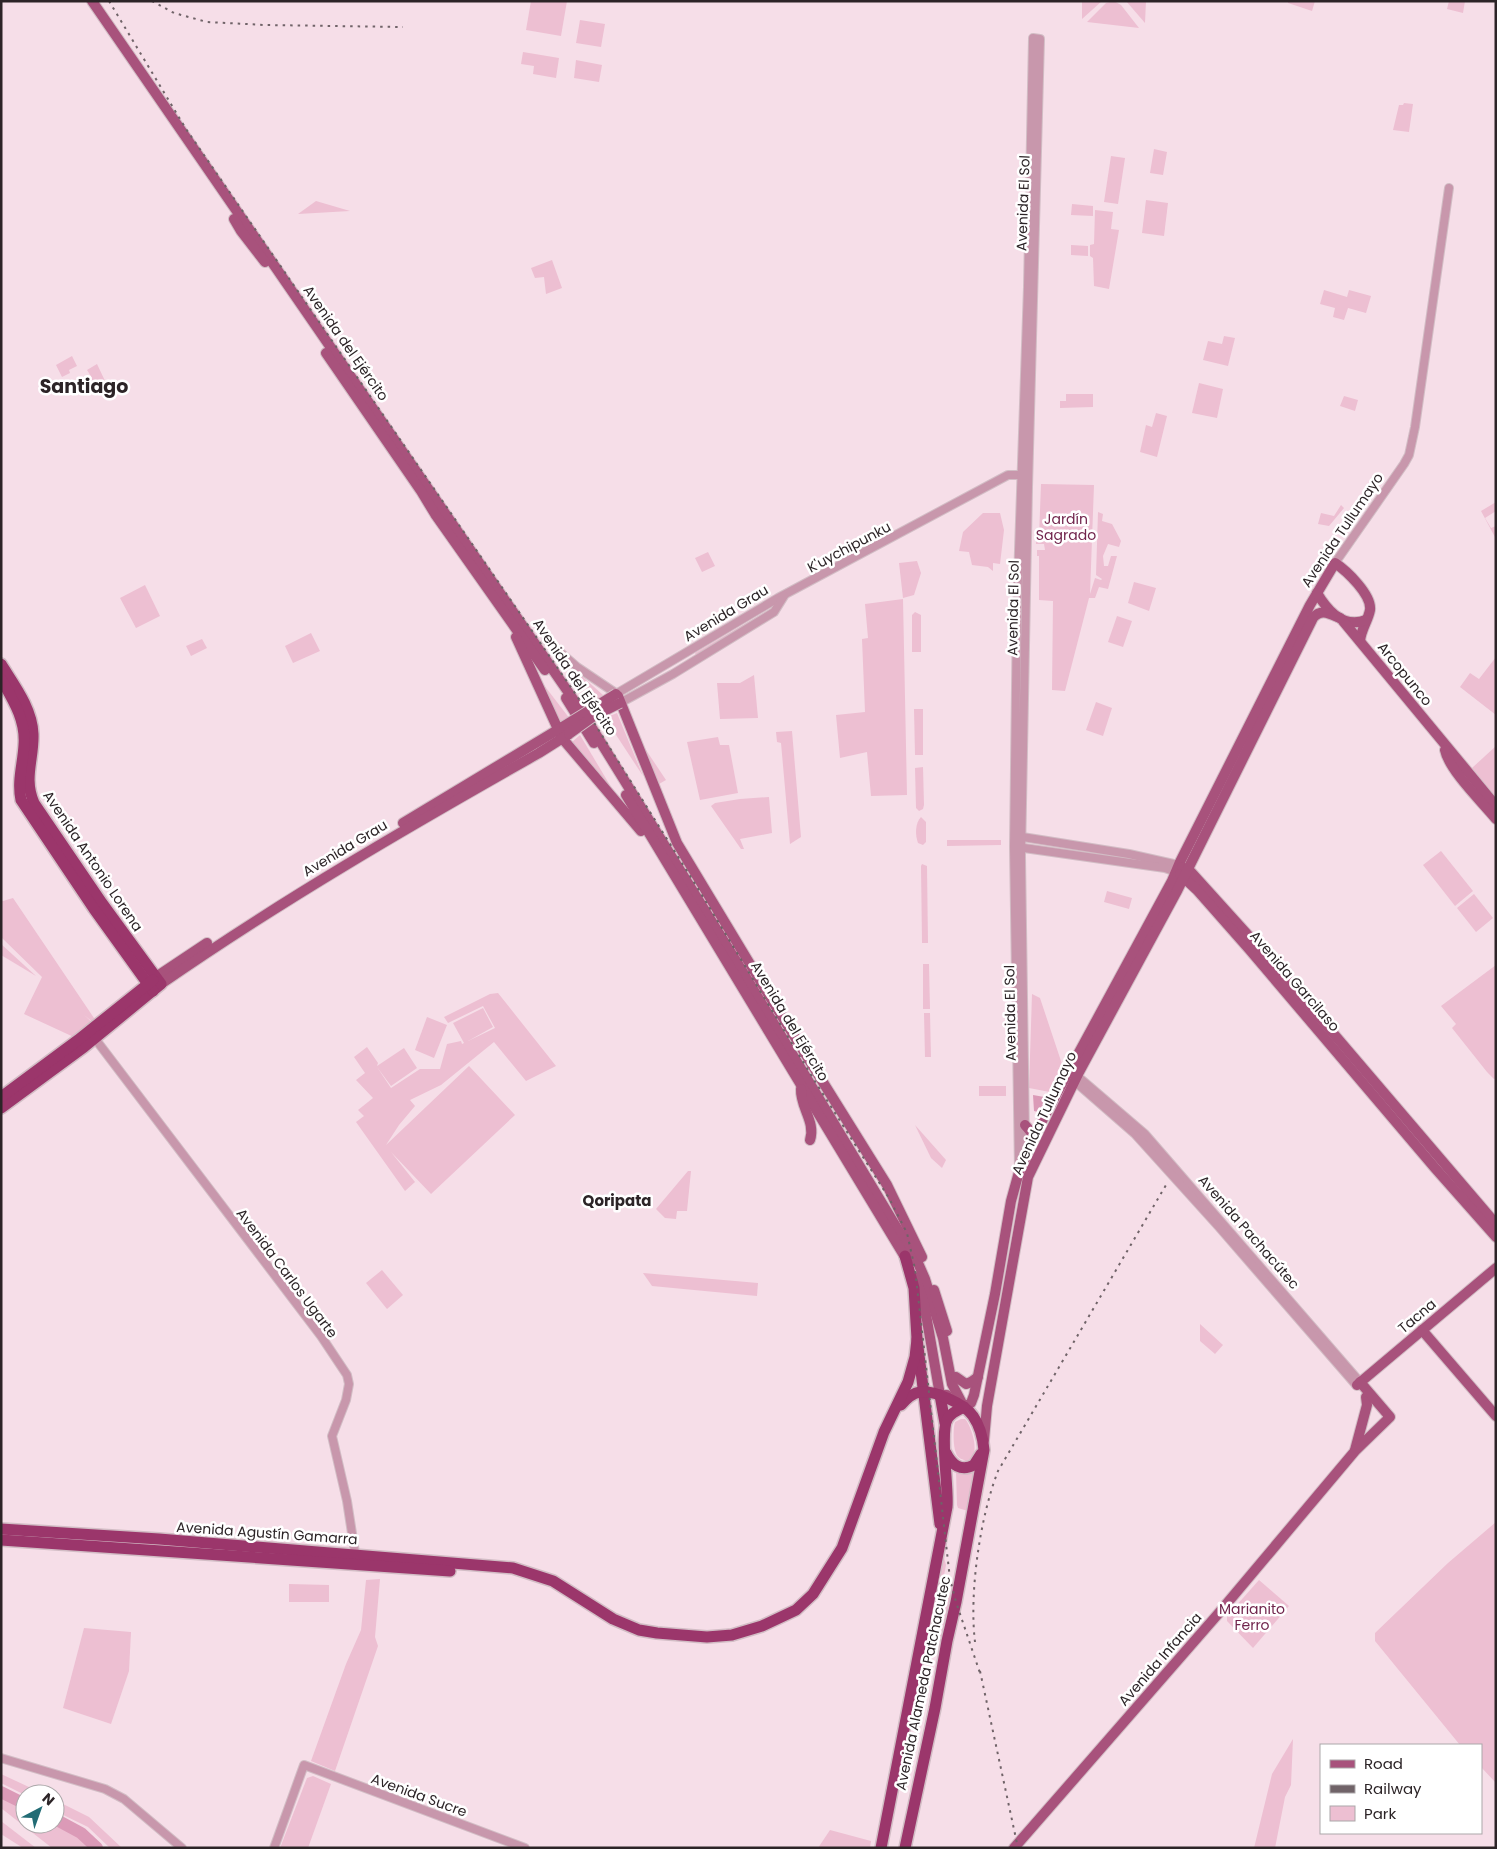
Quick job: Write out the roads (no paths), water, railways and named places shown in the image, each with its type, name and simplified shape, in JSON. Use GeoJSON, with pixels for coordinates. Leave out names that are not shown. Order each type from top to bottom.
{"type":"FeatureCollection","features":[{"type":"Feature","properties":{"kind":"highway","name":"Avenida Antonio Lorena"},"geometry":{"type":"LineString","coordinates":[[1,664],[22,699],[32,722],[33,743],[28,781],[29,792],[34,803],[154,984]]}},
{"type":"Feature","properties":{"kind":"highway","name":"Avenida Antonio Lorena"},"geometry":{"type":"LineString","coordinates":[[1,679],[20,712],[23,727],[24,745],[18,790],[21,800],[94,909],[154,984]]}},
{"type":"Feature","properties":{"kind":"highway","name":"Avenida Grau"},"geometry":{"type":"LineString","coordinates":[[92,1035],[144,1000],[154,984]]}},
{"type":"Feature","properties":{"kind":"highway"},"geometry":{"type":"LineString","coordinates":[[1,1108],[154,984]]}},
{"type":"Feature","properties":{"kind":"highway"},"geometry":{"type":"LineString","coordinates":[[1,1096],[92,1035]]}},
{"type":"Feature","properties":{"kind":"highway"},"geometry":{"type":"LineString","coordinates":[[905,1256],[914,1288],[922,1392],[941,1533]]}},
{"type":"Feature","properties":{"kind":"highway"},"geometry":{"type":"LineString","coordinates":[[894,1414],[908,1382],[915,1358],[917,1339]]}},
{"type":"Feature","properties":{"kind":"highway"},"geometry":{"type":"LineString","coordinates":[[894,1414],[907,1398],[922,1392],[940,1395],[966,1407],[973,1416],[984,1445],[976,1463],[964,1468],[952,1463],[945,1451],[945,1423],[952,1414],[966,1407]]}},
{"type":"Feature","properties":{"kind":"highway","name":"Avenida del Ejército"},"geometry":{"type":"LineString","coordinates":[[940,1395],[945,1423]]}},
{"type":"Feature","properties":{"kind":"highway","name":"Avenida Agustín Gamarra"},"geometry":{"type":"LineString","coordinates":[[1,1529],[49,1537],[513,1568],[553,1581],[613,1619],[639,1630],[676,1636],[707,1637],[732,1635],[762,1626],[796,1610],[813,1594],[842,1548],[884,1432],[894,1414]]}},
{"type":"Feature","properties":{"kind":"highway","name":"Avenida Tullumayo"},"geometry":{"type":"LineString","coordinates":[[982,1465],[984,1445]]}},
{"type":"Feature","properties":{"kind":"highway","name":"Avenida Alameda Patchacutec"},"geometry":{"type":"LineString","coordinates":[[880,1848],[910,1702],[920,1639],[948,1497],[945,1451]]}},
{"type":"Feature","properties":{"kind":"highway","name":"Avenida Alameda Patchacutec"},"geometry":{"type":"LineString","coordinates":[[905,1848],[936,1708],[947,1641],[982,1465]]}},
{"type":"Feature","properties":{"kind":"highway","name":"Avenida Agustín Gamarra"},"geometry":{"type":"LineString","coordinates":[[1,1540],[49,1537]]}},
{"type":"Feature","properties":{"kind":"main road","name":"Avenida del Ejército"},"geometry":{"type":"LineString","coordinates":[[84,1],[236,221],[244,229],[421,491],[438,513],[441,522],[508,618],[577,711],[659,852],[905,1256],[922,1295],[940,1395]]}},
{"type":"Feature","properties":{"kind":"main road","name":"Avenida del Ejército"},"geometry":{"type":"LineString","coordinates":[[92,1],[582,712],[738,964],[898,1228],[922,1271],[943,1338],[954,1391],[966,1407]]}},
{"type":"Feature","properties":{"kind":"main road"},"geometry":{"type":"LineString","coordinates":[[1335,563],[1355,580],[1370,604],[1369,614],[1362,628],[1360,641]]}},
{"type":"Feature","properties":{"kind":"main road","name":"Avenida Tullumayo"},"geometry":{"type":"LineString","coordinates":[[1181,871],[1317,593],[1335,563]]}},
{"type":"Feature","properties":{"kind":"main road","name":"Arcopunco"},"geometry":{"type":"LineString","coordinates":[[1317,593],[1325,605],[1342,620],[1360,641],[1496,806]]}},
{"type":"Feature","properties":{"kind":"main road","name":"Avenida Tullumayo"},"geometry":{"type":"LineString","coordinates":[[966,1407],[972,1401],[978,1377],[1011,1201],[1074,1076],[1313,618],[1323,612],[1342,620]]}},
{"type":"Feature","properties":{"kind":"main road"},"geometry":{"type":"LineString","coordinates":[[508,618],[563,732],[659,852]]}},
{"type":"Feature","properties":{"kind":"main road"},"geometry":{"type":"LineString","coordinates":[[1342,620],[1355,623],[1366,620]]}},
{"type":"Feature","properties":{"kind":"main road","name":"Avenida del Ejército"},"geometry":{"type":"LineString","coordinates":[[619,698],[677,843],[896,1201],[920,1253],[937,1297],[948,1334],[956,1377],[954,1391]]}},
{"type":"Feature","properties":{"kind":"main road","name":"Avenida Grau"},"geometry":{"type":"LineString","coordinates":[[154,984],[293,889],[619,698]]}},
{"type":"Feature","properties":{"kind":"main road"},"geometry":{"type":"LineString","coordinates":[[1446,745],[1446,755],[1456,771],[1496,819]]}},
{"type":"Feature","properties":{"kind":"main road","name":"Avenida Garcilaso"},"geometry":{"type":"LineString","coordinates":[[1181,871],[1274,964],[1496,1224]]}},
{"type":"Feature","properties":{"kind":"main road","name":"Avenida Garcilaso"},"geometry":{"type":"LineString","coordinates":[[1181,871],[1434,1168],[1496,1237]]}},
{"type":"Feature","properties":{"kind":"main road","name":"Avenida Tullumayo"},"geometry":{"type":"LineString","coordinates":[[984,1445],[987,1406],[1026,1156],[1037,1130],[1074,1076]]}},
{"type":"Feature","properties":{"kind":"main road"},"geometry":{"type":"LineString","coordinates":[[801,1086],[801,1096],[812,1130],[810,1140]]}},
{"type":"Feature","properties":{"kind":"main road"},"geometry":{"type":"LineString","coordinates":[[1025,1125],[1032,1132],[1037,1130]]}},
{"type":"Feature","properties":{"kind":"main road","name":"Tacna"},"geometry":{"type":"LineString","coordinates":[[1358,1384],[1496,1268]]}},
{"type":"Feature","properties":{"kind":"main road"},"geometry":{"type":"LineString","coordinates":[[935,1314],[948,1334]]}},
{"type":"Feature","properties":{"kind":"main road"},"geometry":{"type":"LineString","coordinates":[[1424,1328],[1496,1407]]}},
{"type":"Feature","properties":{"kind":"main road"},"geometry":{"type":"LineString","coordinates":[[1424,1328],[1496,1416]]}},
{"type":"Feature","properties":{"kind":"main road"},"geometry":{"type":"LineString","coordinates":[[956,1377],[966,1384],[978,1377]]}},
{"type":"Feature","properties":{"kind":"main road","name":"Avenida Pachacútec"},"geometry":{"type":"LineString","coordinates":[[1358,1384],[1366,1396],[1388,1419]]}},
{"type":"Feature","properties":{"kind":"main road","name":"Avenida Pachacútec"},"geometry":{"type":"LineString","coordinates":[[1358,1384],[1388,1419]]}},
{"type":"Feature","properties":{"kind":"main road"},"geometry":{"type":"LineString","coordinates":[[940,1395],[949,1394],[954,1391]]}},
{"type":"Feature","properties":{"kind":"main road"},"geometry":{"type":"LineString","coordinates":[[1355,1451],[1367,1405],[1366,1396]]}},
{"type":"Feature","properties":{"kind":"main road","name":"Avenida Infancia"},"geometry":{"type":"LineString","coordinates":[[1014,1848],[1024,1843],[1355,1451],[1388,1419]]}},
{"type":"Feature","properties":{"kind":"street","name":"Avenida El Sol"},"geometry":{"type":"LineString","coordinates":[[1024,1174],[1017,836],[1036,39]]}},
{"type":"Feature","properties":{"kind":"street","name":"Avenida Tullumayo"},"geometry":{"type":"LineString","coordinates":[[1335,563],[1399,473],[1409,455],[1415,427],[1449,188]]}},
{"type":"Feature","properties":{"kind":"street","name":"K'uychipunku"},"geometry":{"type":"LineString","coordinates":[[784,596],[1008,475],[1025,475]]}},
{"type":"Feature","properties":{"kind":"street","name":"Avenida Grau"},"geometry":{"type":"LineString","coordinates":[[619,698],[673,674],[774,612],[784,596]]}},
{"type":"Feature","properties":{"kind":"street"},"geometry":{"type":"LineString","coordinates":[[546,640],[577,667],[619,698]]}},
{"type":"Feature","properties":{"kind":"street"},"geometry":{"type":"LineString","coordinates":[[1017,836],[1129,854],[1181,871]]}},
{"type":"Feature","properties":{"kind":"street","name":"Avenida El Sol"},"geometry":{"type":"LineString","coordinates":[[1017,847],[1026,1156]]}},
{"type":"Feature","properties":{"kind":"street"},"geometry":{"type":"LineString","coordinates":[[1017,847],[1181,871]]}},
{"type":"Feature","properties":{"kind":"street","name":"Avenida Carlos Ugarte"},"geometry":{"type":"LineString","coordinates":[[92,1035],[321,1336],[346,1375],[349,1384],[346,1400],[332,1436],[347,1501],[356,1559]]}},
{"type":"Feature","properties":{"kind":"street","name":"Avenida Pachacútec"},"geometry":{"type":"LineString","coordinates":[[1074,1076],[1096,1101],[1136,1134],[1358,1384]]}},
{"type":"Feature","properties":{"kind":"street","name":"Avenida Pachacútec"},"geometry":{"type":"LineString","coordinates":[[1074,1076],[1145,1134],[1358,1384]]}},
{"type":"Feature","properties":{"kind":"street"},"geometry":{"type":"LineString","coordinates":[[1,1758],[105,1789],[124,1799],[182,1848]]}},
{"type":"Feature","properties":{"kind":"street","name":"Avenida Sucre"},"geometry":{"type":"LineString","coordinates":[[274,1848],[304,1765],[525,1848]]}},
{"type":"Feature","properties":{"kind":"waterway"},"geometry":{"type":"LineString","coordinates":[[1,1792],[15,1799]]}},
{"type":"Feature","properties":{"kind":"waterway"},"geometry":{"type":"LineString","coordinates":[[65,1824],[81,1833],[97,1848]]}},
{"type":"Feature","properties":{"kind":"railway"},"geometry":{"type":"LineString","coordinates":[[109,1],[186,129],[581,702],[889,1198],[907,1233],[915,1269],[950,1579],[981,1676]]}},
{"type":"Feature","properties":{"kind":"railway"},"geometry":{"type":"LineString","coordinates":[[152,1],[174,13],[207,22],[265,25],[403,27]]}},
{"type":"Feature","properties":{"kind":"railway"},"geometry":{"type":"LineString","coordinates":[[975,1642],[975,1578],[981,1532],[998,1471],[1166,1185]]}},
{"type":"Feature","properties":{"kind":"railway"},"geometry":{"type":"LineString","coordinates":[[980,1671],[1018,1848]]}},
{"type":"Feature","properties":{"kind":"district","name":"Santiago"},"geometry":{"type":"Point","coordinates":[84,386]}},
{"type":"Feature","properties":{"kind":"district","name":"Qoripata"},"geometry":{"type":"Point","coordinates":[617,1201]}},
{"type":"Feature","properties":{"kind":"park label","name":"Jardín Sagrado"},"geometry":{"type":"Point","coordinates":[1066,528]}},
{"type":"Feature","properties":{"kind":"park label","name":"Marianito Ferro"},"geometry":{"type":"Point","coordinates":[1252,1618]}}]}
